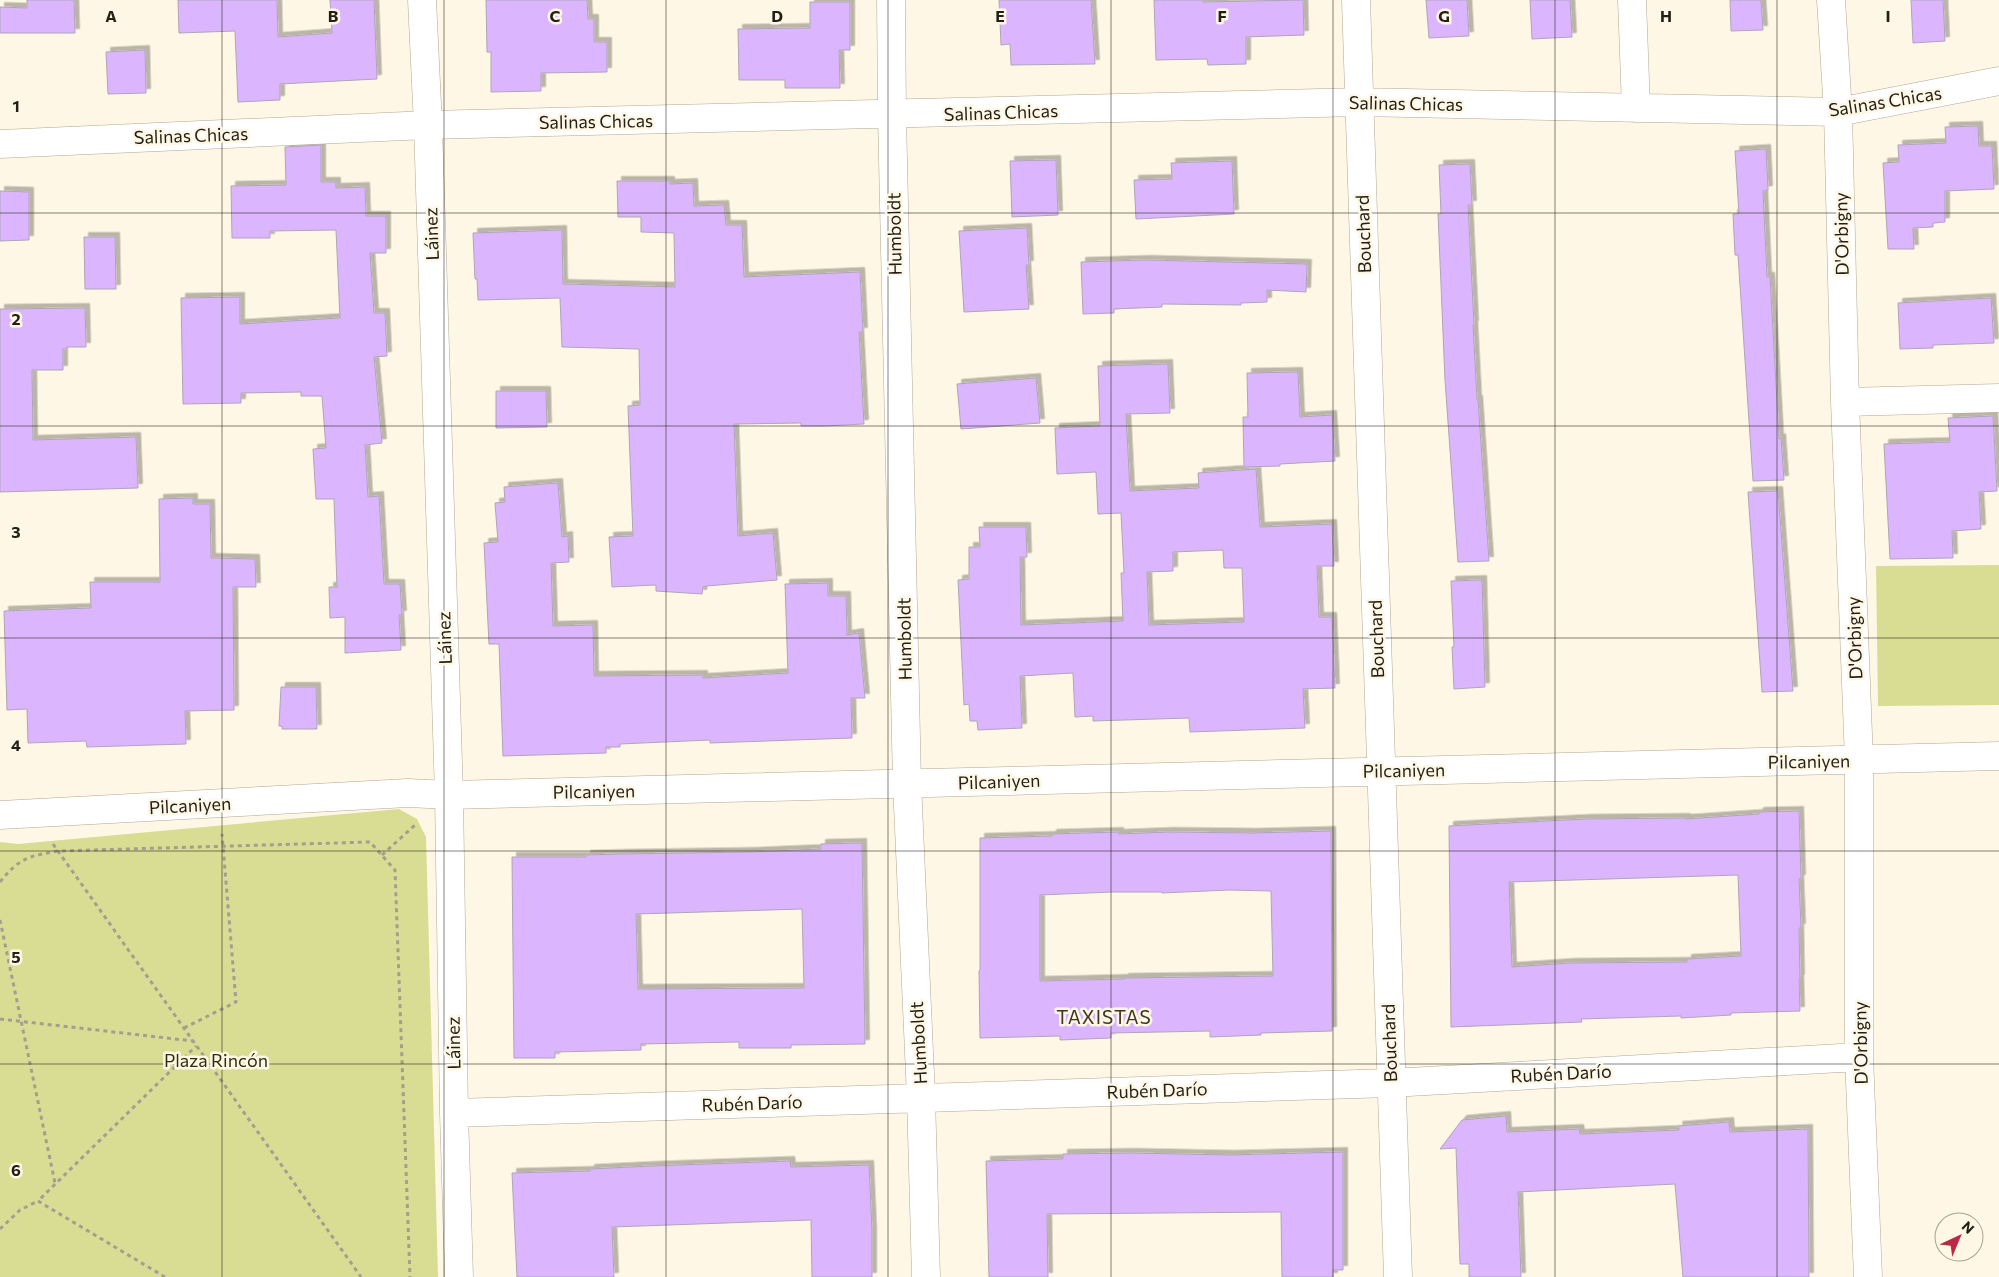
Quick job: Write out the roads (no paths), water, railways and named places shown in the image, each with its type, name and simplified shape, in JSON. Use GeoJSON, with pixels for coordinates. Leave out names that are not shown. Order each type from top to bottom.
{"type":"FeatureCollection","features":[{"type":"Feature","properties":{"kind":"street","name":"Láinez"},"geometry":{"type":"LineString","coordinates":[[422,0],[428,125],[449,795],[454,1113],[459,1277]]}},
{"type":"Feature","properties":{"kind":"street","name":"Humboldt"},"geometry":{"type":"LineString","coordinates":[[891,0],[907,783],[921,1097],[926,1277]]}},
{"type":"Feature","properties":{"kind":"street","name":"Bouchard"},"geometry":{"type":"LineString","coordinates":[[1356,0],[1390,1083],[1398,1277]]}},
{"type":"Feature","properties":{"kind":"street"},"geometry":{"type":"LineString","coordinates":[[1632,0],[1636,108]]}},
{"type":"Feature","properties":{"kind":"street","name":"D'Orbigny"},"geometry":{"type":"LineString","coordinates":[[1831,0],[1838,112],[1845,402],[1859,760],[1859,1057],[1868,1277]]}},
{"type":"Feature","properties":{"kind":"street","name":"Salinas Chicas"},"geometry":{"type":"LineString","coordinates":[[0,144],[428,125],[1359,102],[1838,112],[1999,81]]}},
{"type":"Feature","properties":{"kind":"street"},"geometry":{"type":"LineString","coordinates":[[1845,402],[1999,398]]}},
{"type":"Feature","properties":{"kind":"street","name":"Pilcaniyen"},"geometry":{"type":"LineString","coordinates":[[0,815],[408,793],[449,795],[1999,756]]}},
{"type":"Feature","properties":{"kind":"street","name":"Rubén Darío"},"geometry":{"type":"LineString","coordinates":[[454,1113],[1390,1083],[1859,1057]]}},
{"type":"Feature","properties":{"kind":"district","name":"TAXISTAS"},"geometry":{"type":"Point","coordinates":[1104,1016]}},
{"type":"Feature","properties":{"kind":"park label","name":"Plaza Rincón"},"geometry":{"type":"Point","coordinates":[216,1060]}}]}
